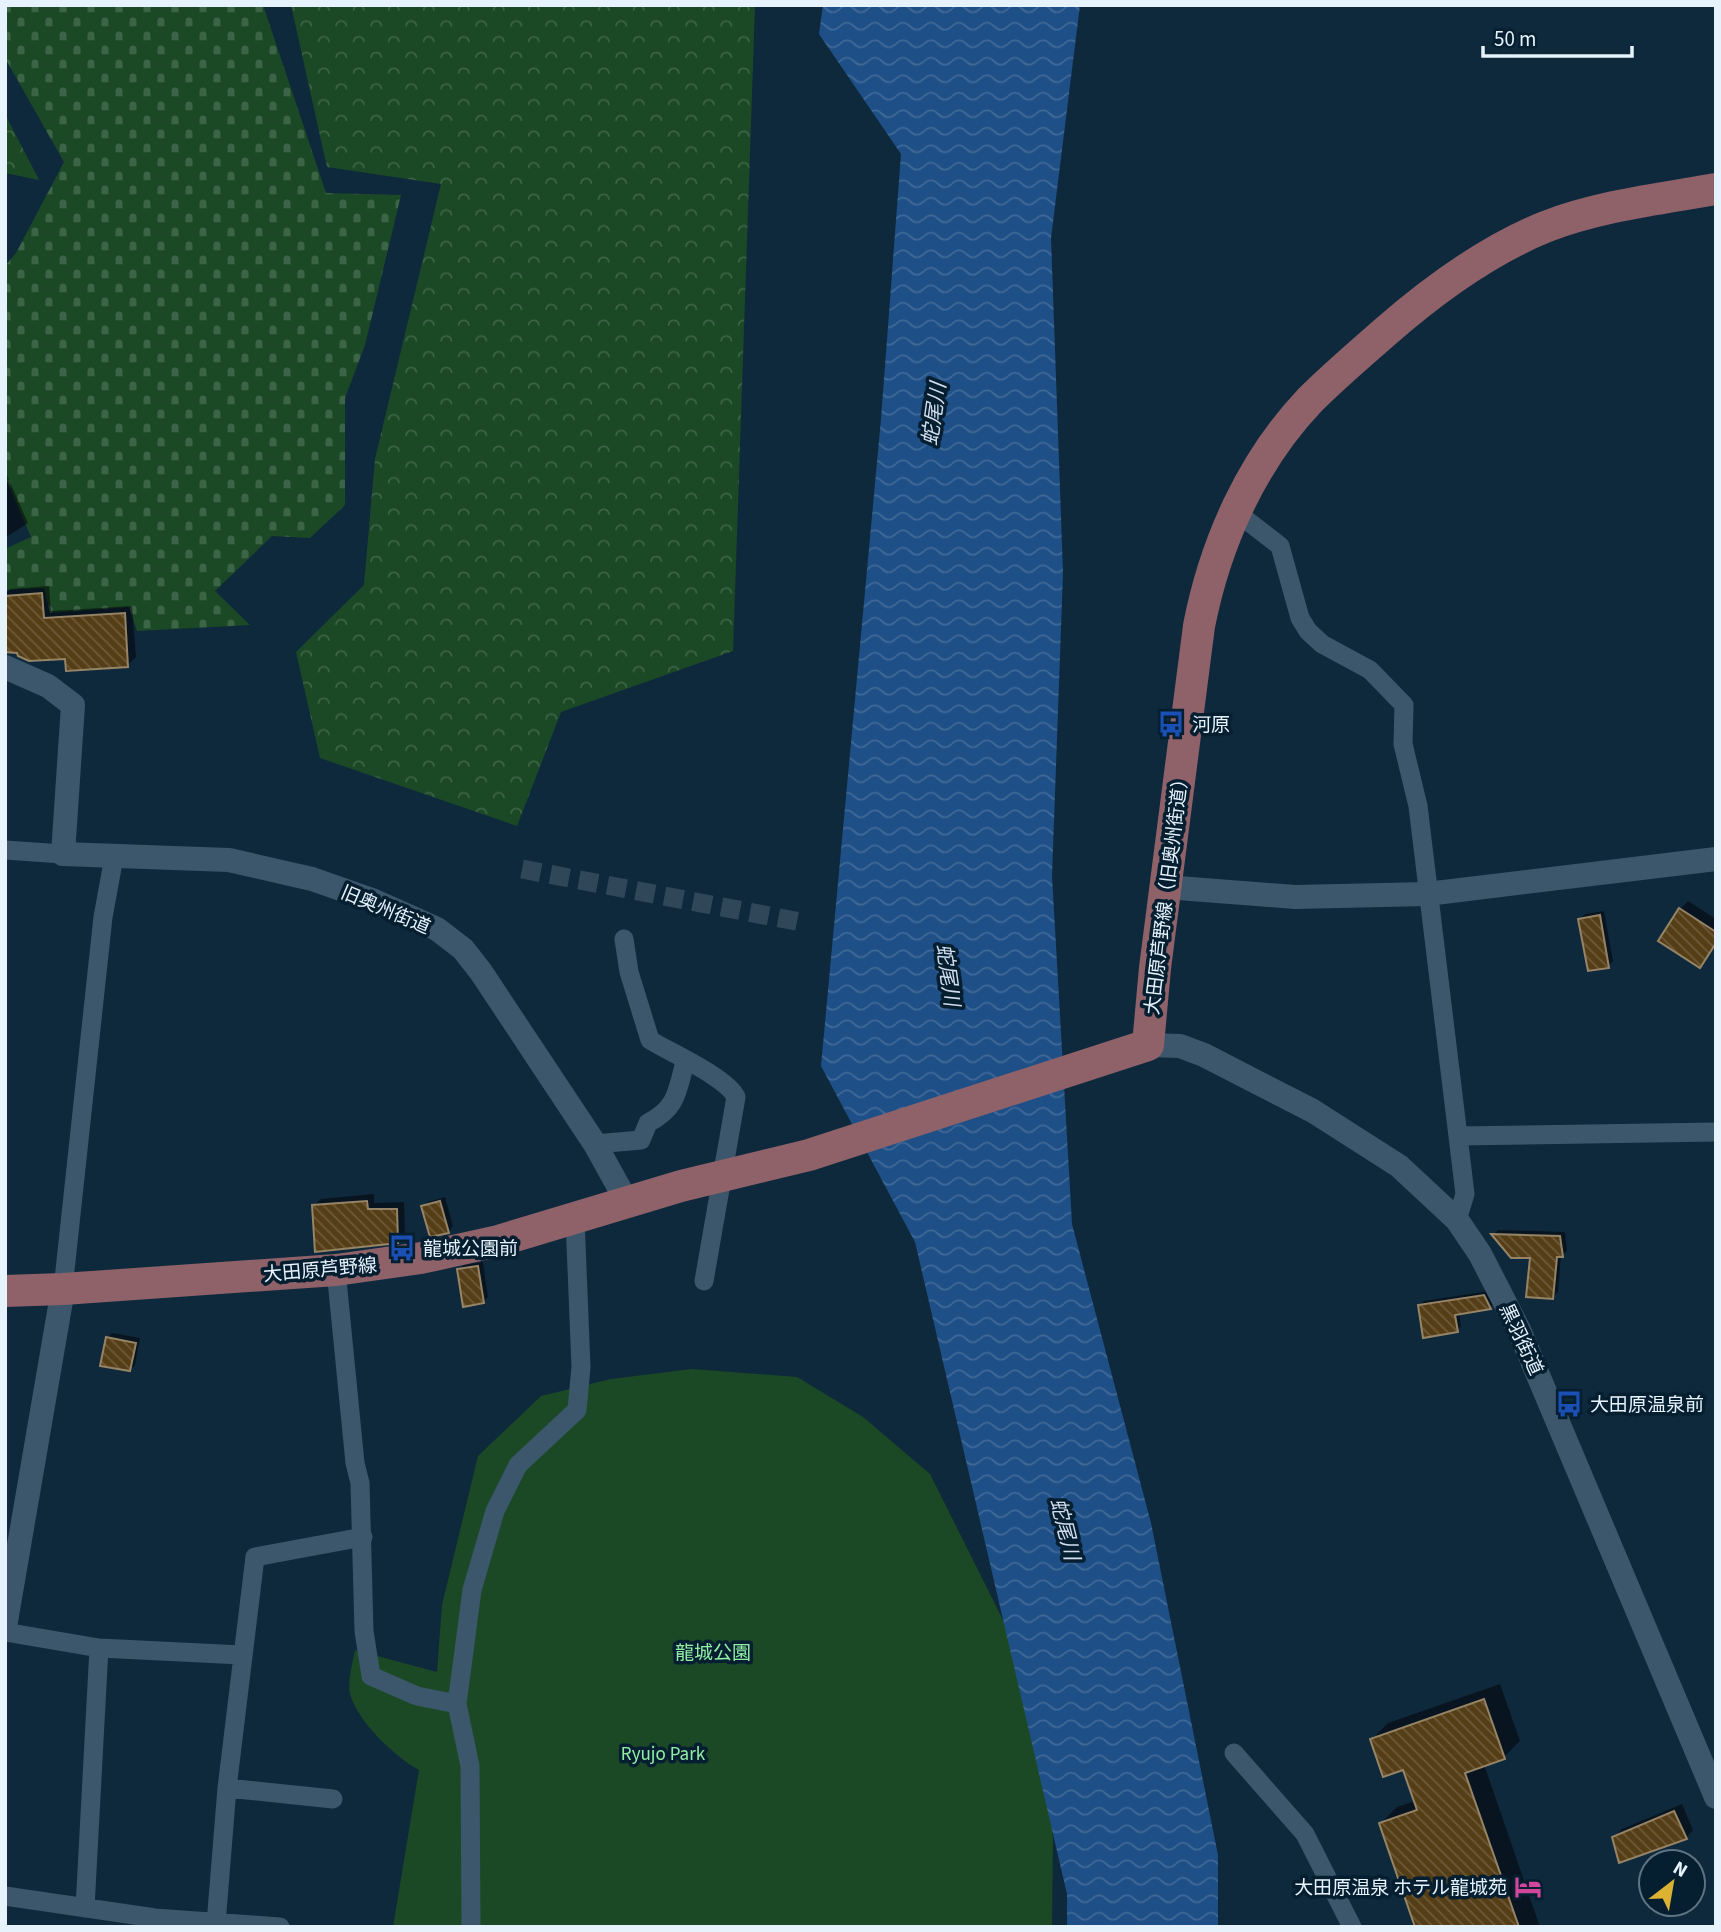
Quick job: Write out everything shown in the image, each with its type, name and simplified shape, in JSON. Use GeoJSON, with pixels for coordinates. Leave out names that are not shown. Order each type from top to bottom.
{"type":"FeatureCollection","features":[{"type":"Feature","properties":{"kind":"main road","name":"大田原芦野線（旧奥州街道）"},"geometry":{"type":"LineString","coordinates":[[1149,1045],[1165,887],[1199,626],[1209,576],[1236,512],[1281,435],[1310,401],[1419,303],[1512,241],[1582,215],[1716,189]]}},
{"type":"Feature","properties":{"kind":"main road"},"geometry":{"type":"LineString","coordinates":[[627,1202],[809,1155],[1111,1055],[1149,1045]]}},
{"type":"Feature","properties":{"kind":"main road","name":"大田原芦野線"},"geometry":{"type":"LineString","coordinates":[[5,1291],[336,1270],[421,1258],[575,1219],[627,1202]]}},
{"type":"Feature","properties":{"kind":"street"},"geometry":{"type":"LineString","coordinates":[[1236,512],[1280,546],[1300,618],[1308,631],[1322,644],[1370,670],[1404,705],[1403,744],[1418,806],[1465,1194],[1457,1220]]}},
{"type":"Feature","properties":{"kind":"street"},"geometry":{"type":"LineString","coordinates":[[5,667],[48,685],[73,705],[63,854]]}},
{"type":"Feature","properties":{"kind":"street","name":"旧奥州街道"},"geometry":{"type":"LineString","coordinates":[[5,850],[114,857],[229,860],[274,869],[372,901],[437,929],[463,949],[481,972],[595,1144],[627,1202]]}},
{"type":"Feature","properties":{"kind":"street"},"geometry":{"type":"LineString","coordinates":[[5,1627],[63,1289],[103,917],[114,857]]}},
{"type":"Feature","properties":{"kind":"street"},"geometry":{"type":"LineString","coordinates":[[1165,887],[1295,897],[1427,894],[1716,859]]}},
{"type":"Feature","properties":{"kind":"street"},"geometry":{"type":"LineString","coordinates":[[624,939],[628,972],[650,1040],[728,1087],[736,1097],[704,1281]]}},
{"type":"Feature","properties":{"kind":"street","name":"黒羽街道"},"geometry":{"type":"LineString","coordinates":[[1149,1045],[1180,1046],[1204,1055],[1313,1111],[1399,1166],[1457,1220],[1480,1254],[1519,1330],[1716,1797]]}},
{"type":"Feature","properties":{"kind":"street"},"geometry":{"type":"LineString","coordinates":[[595,1144],[641,1140],[648,1123],[667,1113],[676,1097],[685,1062]]}},
{"type":"Feature","properties":{"kind":"street"},"geometry":{"type":"LineString","coordinates":[[1458,1136],[1716,1132]]}},
{"type":"Feature","properties":{"kind":"street"},"geometry":{"type":"LineString","coordinates":[[471,1927],[473,1806],[470,1766],[457,1704],[472,1590],[495,1511],[518,1465],[577,1410],[581,1367],[575,1219]]}},
{"type":"Feature","properties":{"kind":"street"},"geometry":{"type":"LineString","coordinates":[[336,1270],[355,1463],[360,1483],[364,1631],[371,1676],[417,1696],[457,1704]]}},
{"type":"Feature","properties":{"kind":"street"},"geometry":{"type":"LineString","coordinates":[[216,1924],[227,1788],[255,1557],[363,1537]]}},
{"type":"Feature","properties":{"kind":"street"},"geometry":{"type":"LineString","coordinates":[[5,1632],[99,1648],[242,1655]]}},
{"type":"Feature","properties":{"kind":"street"},"geometry":{"type":"LineString","coordinates":[[85,1908],[99,1648]]}},
{"type":"Feature","properties":{"kind":"street"},"geometry":{"type":"LineString","coordinates":[[1234,1753],[1305,1834],[1352,1927]]}},
{"type":"Feature","properties":{"kind":"street"},"geometry":{"type":"LineString","coordinates":[[227,1788],[333,1799]]}},
{"type":"Feature","properties":{"kind":"street"},"geometry":{"type":"LineString","coordinates":[[5,1896],[85,1908],[155,1923],[280,1927]]}},
{"type":"Feature","properties":{"kind":"green space"},"geometry":{"type":"Polygon","coordinates":[[[5,5],[263,5],[326,193],[401,195],[365,345],[345,398],[345,505],[310,538],[272,536],[215,591],[250,625],[137,631],[129,607],[50,613],[44,588],[5,590],[5,549],[31,537],[5,476],[5,266],[16,253],[64,162],[5,58],[5,5]]]}},
{"type":"Feature","properties":{"kind":"green space"},"geometry":{"type":"Polygon","coordinates":[[[291,5],[755,5],[733,651],[561,712],[517,826],[320,758],[296,652],[364,585],[375,459],[441,184],[327,167],[291,5]]]}},
{"type":"Feature","properties":{"kind":"green space"},"geometry":{"type":"Polygon","coordinates":[[[5,114],[39,180],[5,173],[5,114]]]}},
{"type":"Feature","properties":{"kind":"green space","name":"龍城公園"},"geometry":{"type":"Polygon","coordinates":[[[692,1369],[797,1377],[863,1417],[930,1474],[1038,1690],[1053,1838],[1052,1927],[393,1927],[419,1770],[378,1738],[354,1705],[349,1684],[355,1650],[437,1672],[442,1605],[478,1456],[541,1396],[611,1379],[692,1369]]]}},
{"type":"Feature","properties":{"kind":"water","name":"蛇尾川"},"geometry":{"type":"Polygon","coordinates":[[[823,5],[1080,5],[1051,238],[1063,573],[1052,876],[1072,1224],[1151,1523],[1218,1855],[1218,1927],[1067,1927],[1067,1894],[915,1242],[821,1066],[881,419],[901,154],[819,34],[823,5]]]}},
{"type":"Feature","properties":{"kind":"building"},"geometry":{"type":"Polygon","coordinates":[[[42,593],[44,618],[125,613],[128,667],[66,671],[65,659],[29,661],[17,653],[5,652],[5,596],[42,593]]]}},
{"type":"Feature","properties":{"kind":"building"},"geometry":{"type":"Polygon","coordinates":[[[1679,908],[1716,932],[1716,943],[1700,968],[1658,941],[1679,908]]]}},
{"type":"Feature","properties":{"kind":"building"},"geometry":{"type":"Polygon","coordinates":[[[1600,915],[1609,968],[1588,971],[1578,919],[1600,915]]]}},
{"type":"Feature","properties":{"kind":"building"},"geometry":{"type":"Polygon","coordinates":[[[367,1201],[368,1209],[397,1209],[398,1243],[315,1252],[312,1205],[367,1201]]]}},
{"type":"Feature","properties":{"kind":"building"},"geometry":{"type":"Polygon","coordinates":[[[440,1201],[449,1233],[430,1237],[421,1206],[440,1201]]]}},
{"type":"Feature","properties":{"kind":"building"},"geometry":{"type":"Polygon","coordinates":[[[1491,1234],[1560,1236],[1563,1257],[1557,1257],[1553,1299],[1526,1297],[1530,1258],[1511,1258],[1491,1234]]]}},
{"type":"Feature","properties":{"kind":"building"},"geometry":{"type":"Polygon","coordinates":[[[478,1266],[484,1303],[463,1307],[457,1269],[478,1266]]]}},
{"type":"Feature","properties":{"kind":"building"},"geometry":{"type":"Polygon","coordinates":[[[1484,1295],[1491,1309],[1455,1315],[1458,1332],[1423,1338],[1418,1305],[1484,1295]]]}},
{"type":"Feature","properties":{"kind":"building"},"geometry":{"type":"Polygon","coordinates":[[[106,1337],[136,1343],[130,1371],[100,1366],[106,1337]]]}},
{"type":"Feature","properties":{"kind":"building"},"geometry":{"type":"Polygon","coordinates":[[[1484,1699],[1505,1759],[1465,1773],[1519,1927],[1415,1927],[1379,1823],[1417,1810],[1403,1770],[1383,1777],[1370,1739],[1484,1699]]]}},
{"type":"Feature","properties":{"kind":"building"},"geometry":{"type":"Polygon","coordinates":[[[1674,1811],[1687,1839],[1662,1848],[1637,1848],[1637,1857],[1619,1863],[1612,1837],[1674,1811]]]}},
{"type":"Feature","properties":{"kind":"tunnel"},"geometry":{"type":"LineString","coordinates":[[522,869],[801,922]]}},
{"type":"Feature","properties":{"kind":"place","name":"河原"},"geometry":{"type":"Point","coordinates":[1171,724]}},
{"type":"Feature","properties":{"kind":"place","name":"龍城公園前"},"geometry":{"type":"Point","coordinates":[402,1248]}},
{"type":"Feature","properties":{"kind":"place","name":"大田原温泉前"},"geometry":{"type":"Point","coordinates":[1569,1404]}},
{"type":"Feature","properties":{"kind":"place","name":"大田原温泉 ホテル龍城苑"},"geometry":{"type":"Point","coordinates":[1528,1887]}},
{"type":"Feature","properties":{"kind":"park label","name":"Ryujo Park"},"geometry":{"type":"Point","coordinates":[663,1753]}}]}
